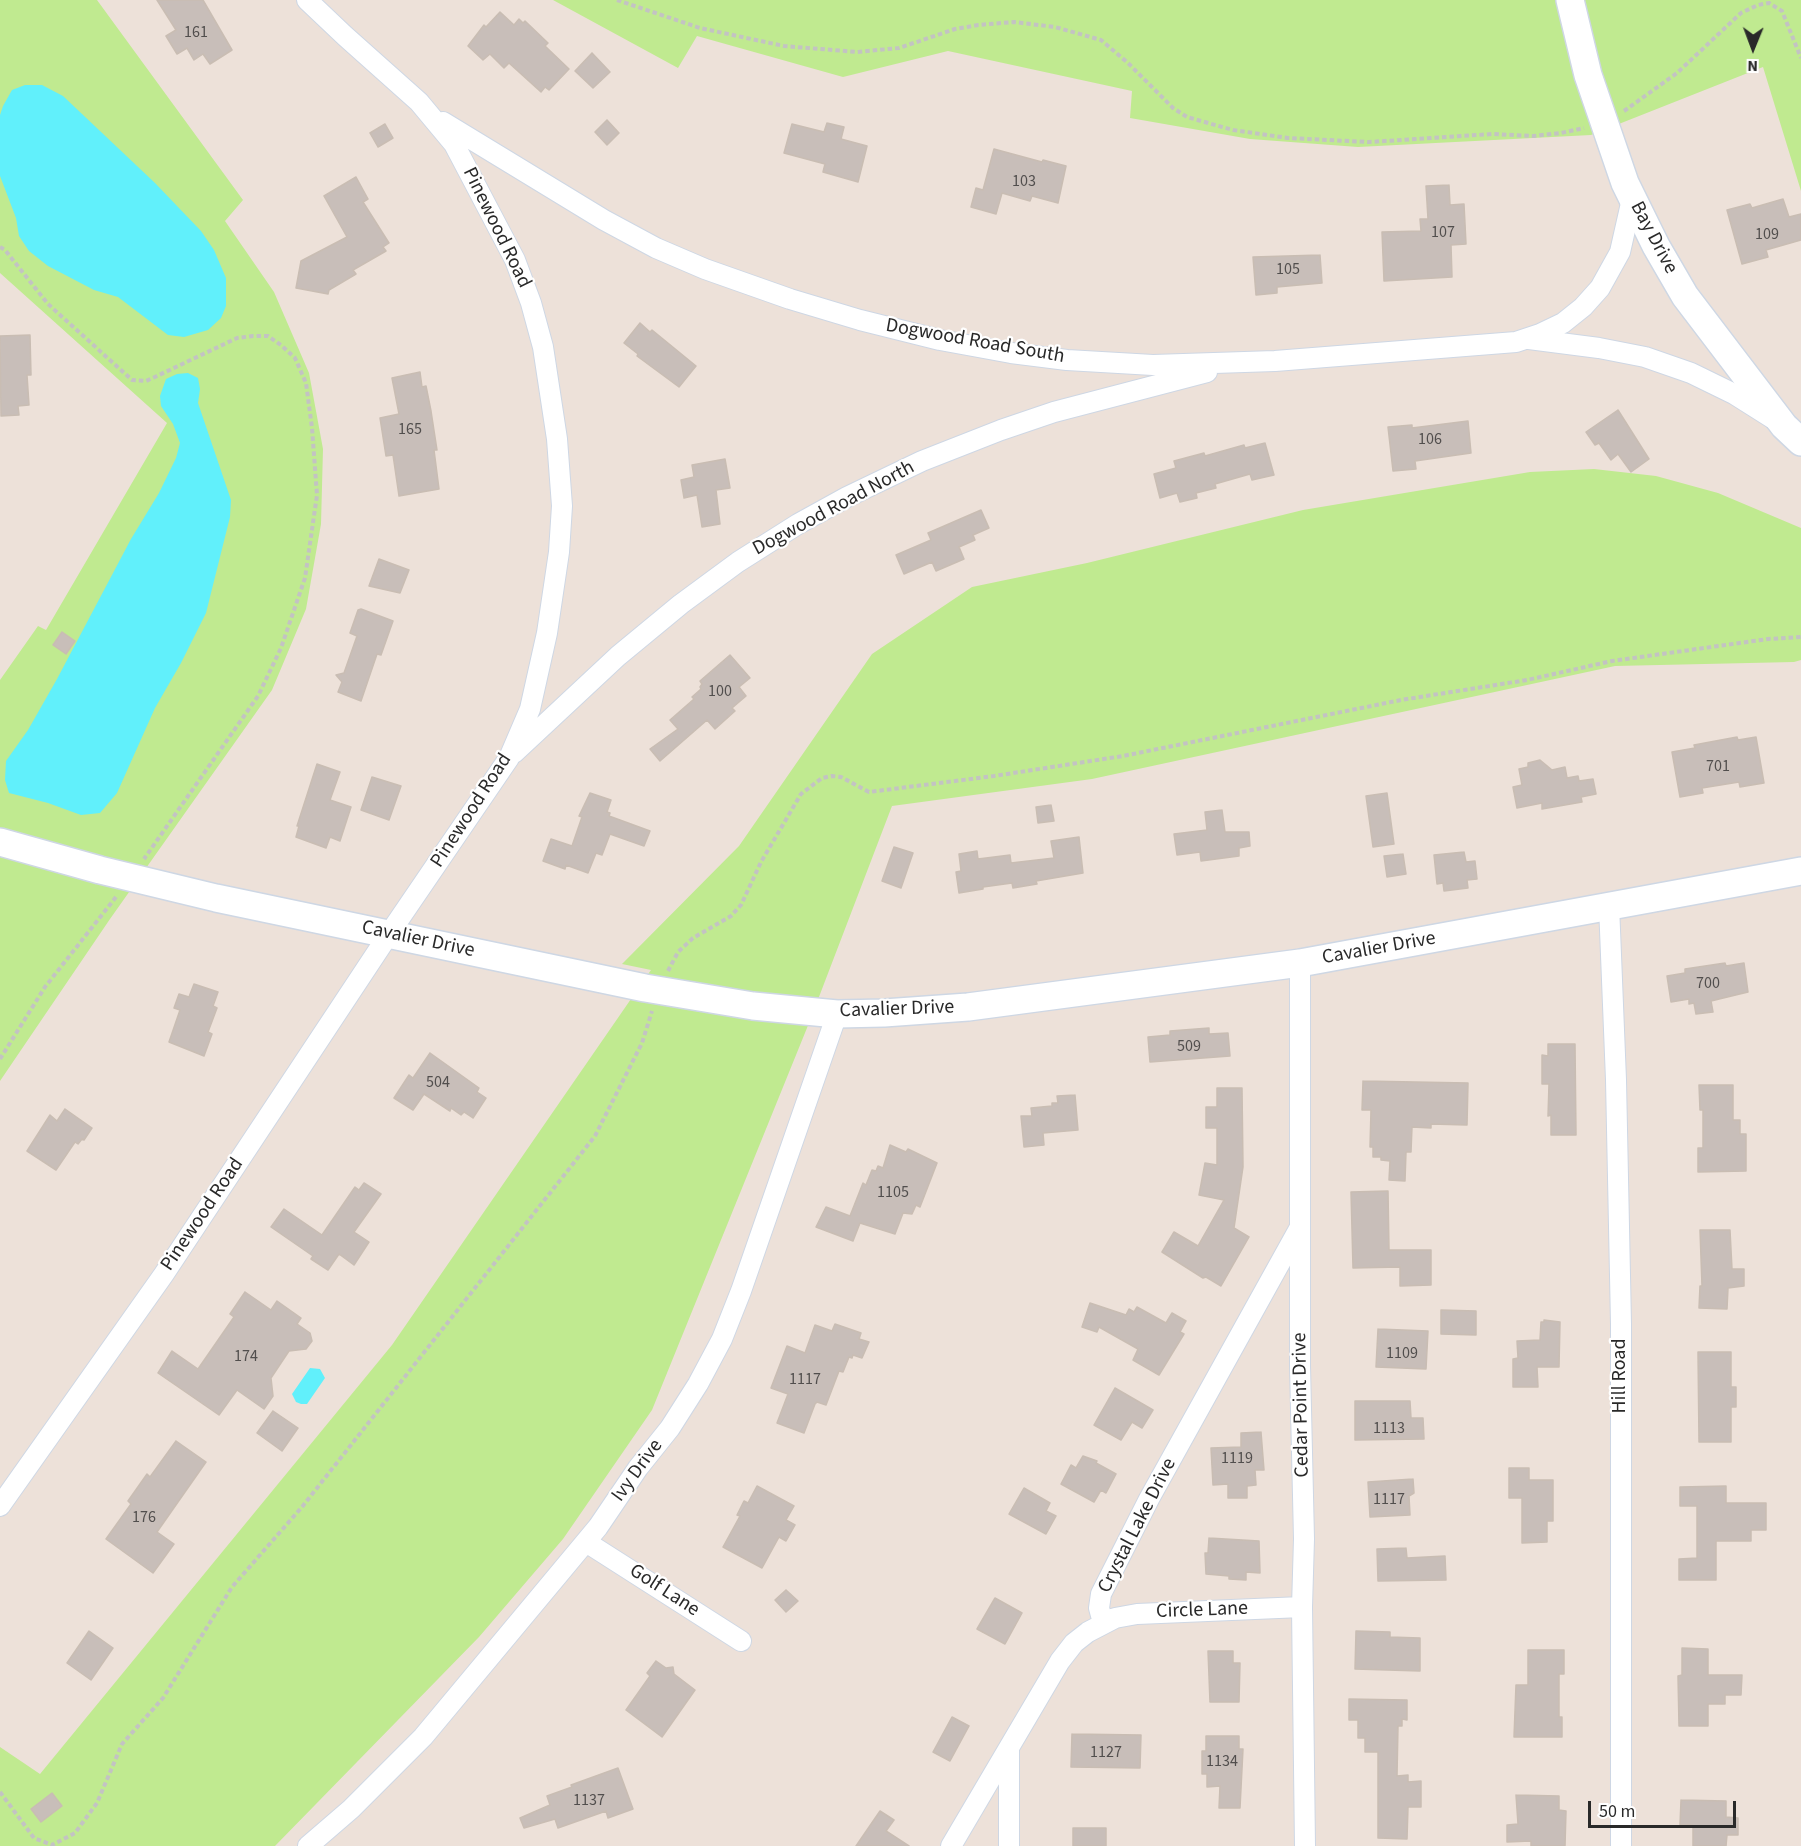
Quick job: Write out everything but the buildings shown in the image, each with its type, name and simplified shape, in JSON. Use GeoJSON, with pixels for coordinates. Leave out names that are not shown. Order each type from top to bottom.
{"type":"FeatureCollection","features":[{"type":"Feature","properties":{"kind":"street","name":"Pinewood Road"},"geometry":{"type":"LineString","coordinates":[[0,1506],[164,1274],[389,934],[509,758],[530,709],[546,633],[562,506],[557,439],[543,347],[531,303],[515,260],[454,144],[419,102],[308,0]]}},
{"type":"Feature","properties":{"kind":"street","name":"Bay Drive"},"geometry":{"type":"LineString","coordinates":[[1570,0],[1588,75],[1605,124],[1632,199],[1656,246],[1685,296],[1793,434]]}},
{"type":"Feature","properties":{"kind":"street","name":"Dogwood Road South"},"geometry":{"type":"LineString","coordinates":[[430,114],[604,220],[656,248],[705,269],[790,299],[908,332],[1011,353],[1067,360],[1153,365],[1275,362],[1504,343],[1526,339],[1563,322],[1583,307],[1600,288],[1620,252],[1632,199]]}},
{"type":"Feature","properties":{"kind":"street"},"geometry":{"type":"LineString","coordinates":[[1526,339],[1599,348],[1645,357],[1691,373],[1734,394],[1793,434]]}},
{"type":"Feature","properties":{"kind":"street","name":"Dogwood Road North"},"geometry":{"type":"LineString","coordinates":[[509,758],[618,656],[681,604],[738,562],[798,524],[848,497],[922,461],[1054,412],[1155,384],[1254,362]]}},
{"type":"Feature","properties":{"kind":"street","name":"Cavalier Drive"},"geometry":{"type":"LineString","coordinates":[[0,842],[216,898],[659,990],[753,1006],[837,1014],[968,1007],[1300,963],[1801,871]]}},
{"type":"Feature","properties":{"kind":"street","name":"Hill Road"},"geometry":{"type":"LineString","coordinates":[[1609,905],[1616,1080],[1621,1324],[1621,1846]]}},
{"type":"Feature","properties":{"kind":"street","name":"Cedar Point Drive"},"geometry":{"type":"LineString","coordinates":[[1300,963],[1300,1366],[1304,1539],[1302,1607],[1305,1846]]}},
{"type":"Feature","properties":{"kind":"street","name":"Ivy Drive"},"geometry":{"type":"LineString","coordinates":[[308,1846],[351,1809],[423,1737],[586,1542],[638,1468],[670,1428],[698,1384],[722,1339],[741,1291],[837,1014]]}},
{"type":"Feature","properties":{"kind":"street","name":"Crystal Lake Drive"},"geometry":{"type":"LineString","coordinates":[[951,1846],[1060,1661],[1074,1643],[1103,1623],[1099,1608],[1101,1594],[1149,1499],[1301,1224]]}},
{"type":"Feature","properties":{"kind":"street","name":"Golf Lane"},"geometry":{"type":"LineString","coordinates":[[586,1542],[741,1641]]}},
{"type":"Feature","properties":{"kind":"street","name":"Circle Lane"},"geometry":{"type":"LineString","coordinates":[[1103,1623],[1137,1614],[1302,1607]]}},
{"type":"Feature","properties":{"kind":"street"},"geometry":{"type":"LineString","coordinates":[[1009,1746],[1009,1846]]}},
{"type":"Feature","properties":{"kind":"path"},"geometry":{"type":"LineString","coordinates":[[617,0],[700,28],[784,46],[857,52],[899,48],[954,29],[978,25],[1014,22],[1055,27],[1101,40],[1128,63],[1173,108],[1187,117],[1233,130],[1288,138],[1369,142],[1493,134],[1533,136],[1605,124],[1677,73],[1741,14],[1758,4],[1769,3],[1782,11],[1801,58]]}},
{"type":"Feature","properties":{"kind":"path"},"geometry":{"type":"LineString","coordinates":[[0,247],[12,258],[48,304],[132,380],[146,381],[237,338],[268,336],[281,345],[295,357],[306,383],[317,495],[305,578],[281,648],[258,696],[132,878],[45,987],[0,1059]]}},
{"type":"Feature","properties":{"kind":"path"},"geometry":{"type":"LineString","coordinates":[[0,1792],[34,1838],[52,1845],[75,1833],[97,1803],[122,1744],[163,1698],[232,1587],[302,1507],[595,1136],[642,1043],[662,980],[678,952],[693,938],[731,916],[741,905],[761,862],[801,794],[822,778],[842,777],[869,792],[970,780],[1123,756],[1401,700],[1527,680],[1612,661],[1768,639],[1801,637]]}},
{"type":"Feature","properties":{"kind":"green space"},"geometry":{"type":"Polygon","coordinates":[[[0,0],[97,0],[243,200],[225,221],[274,292],[309,373],[323,449],[321,524],[306,609],[272,690],[110,919],[0,1081],[0,680],[38,626],[46,630],[167,423],[0,273],[0,0]]]}},
{"type":"Feature","properties":{"kind":"green space"},"geometry":{"type":"Polygon","coordinates":[[[553,0],[1801,0],[1801,191],[1763,67],[1591,135],[1358,147],[1250,139],[1130,118],[1132,91],[948,51],[843,77],[697,36],[678,68],[553,0]]]}},
{"type":"Feature","properties":{"kind":"green space"},"geometry":{"type":"Polygon","coordinates":[[[1594,469],[1656,476],[1718,493],[1801,528],[1801,660],[1615,666],[1092,779],[892,806],[809,1023],[652,1410],[563,1539],[479,1637],[275,1846],[0,1846],[0,1747],[40,1774],[392,1345],[651,970],[622,964],[739,846],[872,654],[972,587],[1087,563],[1303,510],[1530,472],[1594,469]]]}},
{"type":"Feature","properties":{"kind":"water"},"geometry":{"type":"Polygon","coordinates":[[[25,85],[42,85],[63,96],[155,183],[201,231],[214,250],[226,278],[226,306],[221,318],[208,330],[184,337],[168,335],[118,297],[94,290],[48,266],[29,251],[19,236],[16,218],[0,176],[0,115],[12,90],[25,85]]]}},
{"type":"Feature","properties":{"kind":"water"},"geometry":{"type":"Polygon","coordinates":[[[188,373],[198,378],[200,389],[198,403],[231,500],[230,517],[206,613],[155,708],[117,793],[100,813],[81,815],[48,803],[9,793],[5,780],[6,761],[28,730],[57,679],[176,458],[180,443],[173,424],[161,406],[160,396],[166,379],[177,374],[188,373]]]}},
{"type":"Feature","properties":{"kind":"water"},"geometry":{"type":"Polygon","coordinates":[[[310,1368],[320,1369],[325,1378],[307,1404],[301,1404],[296,1402],[292,1394],[310,1368]]]}}]}
